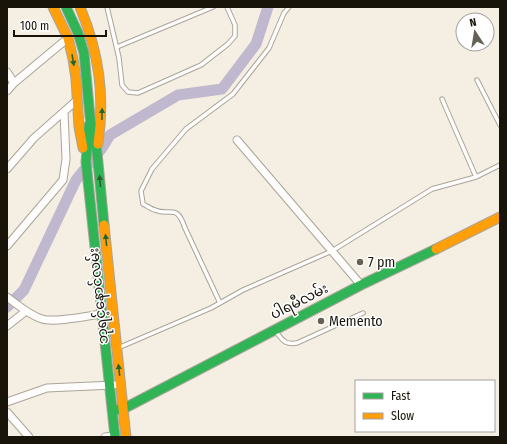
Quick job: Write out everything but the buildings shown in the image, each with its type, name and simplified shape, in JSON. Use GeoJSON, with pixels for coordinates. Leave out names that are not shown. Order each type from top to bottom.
{"type":"FeatureCollection","features":[{"type":"Feature","properties":{"kind":"main road","name":"ဘုရင့်နောင်လမ်း"},"geometry":{"type":"LineString","coordinates":[[66,7],[78,33],[84,53],[90,117],[97,152],[126,436]]}},
{"type":"Feature","properties":{"kind":"main road","name":"ဘုရင့်နောင်လမ်း"},"geometry":{"type":"LineString","coordinates":[[80,7],[92,37],[100,80],[102,124],[97,152]]}},
{"type":"Feature","properties":{"kind":"main road","name":"ဘုရင့်နောင်လမ်း"},"geometry":{"type":"LineString","coordinates":[[53,8],[68,38],[73,59],[78,127],[86,162]]}},
{"type":"Feature","properties":{"kind":"main road","name":"ဘုရင့်နောင်လမ်း"},"geometry":{"type":"LineString","coordinates":[[90,117],[87,137],[86,162],[90,212],[115,436]]}},
{"type":"Feature","properties":{"kind":"main road","name":"ပါရမီလမ်း"},"geometry":{"type":"LineString","coordinates":[[112,410],[123,408],[361,285],[500,217]]}},
{"type":"Feature","properties":{"kind":"main road"},"geometry":{"type":"LineString","coordinates":[[106,355],[117,351]]}},
{"type":"Feature","properties":{"kind":"street"},"geometry":{"type":"LineString","coordinates":[[7,91],[14,83],[68,38]]}},
{"type":"Feature","properties":{"kind":"street"},"geometry":{"type":"LineString","coordinates":[[7,72],[14,83]]}},
{"type":"Feature","properties":{"kind":"street"},"geometry":{"type":"LineString","coordinates":[[7,169],[34,138],[77,100]]}},
{"type":"Feature","properties":{"kind":"street"},"geometry":{"type":"LineString","coordinates":[[7,246],[63,180],[66,158],[64,112]]}},
{"type":"Feature","properties":{"kind":"street"},"geometry":{"type":"LineString","coordinates":[[238,140],[361,285]]}},
{"type":"Feature","properties":{"kind":"street"},"geometry":{"type":"LineString","coordinates":[[7,297],[26,311],[42,319],[101,314]]}},
{"type":"Feature","properties":{"kind":"street"},"geometry":{"type":"LineString","coordinates":[[7,326],[26,311]]}},
{"type":"Feature","properties":{"kind":"street"},"geometry":{"type":"LineString","coordinates":[[7,402],[47,388],[109,386],[121,384]]}},
{"type":"Feature","properties":{"kind":"street"},"geometry":{"type":"LineString","coordinates":[[7,412],[29,437]]}},
{"type":"Feature","properties":{"kind":"street"},"geometry":{"type":"LineString","coordinates":[[105,437],[115,436]]}},
{"type":"Feature","properties":{"kind":"lane"},"geometry":{"type":"LineString","coordinates":[[107,7],[117,47],[122,85],[128,92],[138,93],[201,65],[228,44],[235,36],[235,25],[227,7]]}},
{"type":"Feature","properties":{"kind":"lane"},"geometry":{"type":"LineString","coordinates":[[117,47],[213,7]]}},
{"type":"Feature","properties":{"kind":"lane"},"geometry":{"type":"LineString","coordinates":[[220,303],[181,217],[175,212],[156,211],[144,204],[140,191],[152,169],[186,129],[233,94],[269,48],[284,13],[289,7]]}},
{"type":"Feature","properties":{"kind":"lane"},"geometry":{"type":"LineString","coordinates":[[477,80],[500,125]]}},
{"type":"Feature","properties":{"kind":"lane"},"geometry":{"type":"LineString","coordinates":[[442,99],[476,177]]}},
{"type":"Feature","properties":{"kind":"lane"},"geometry":{"type":"LineString","coordinates":[[117,351],[211,308],[243,290],[332,252],[432,189],[476,177],[500,165]]}},
{"type":"Feature","properties":{"kind":"lane"},"geometry":{"type":"LineString","coordinates":[[275,330],[285,342],[297,344],[363,313]]}},
{"type":"Feature","properties":{"kind":"lane"},"geometry":{"type":"LineString","coordinates":[[115,436],[126,436]]}},
{"type":"Feature","properties":{"kind":"waterway"},"geometry":{"type":"LineString","coordinates":[[7,307],[24,290],[76,180],[102,148],[110,135],[178,95],[222,89],[256,44],[268,7]]}},
{"type":"Feature","properties":{"kind":"traffic: fast"},"geometry":{"type":"LineString","coordinates":[[66,7],[78,33],[84,53],[90,117],[97,152],[104,225]]}},
{"type":"Feature","properties":{"kind":"traffic: fast"},"geometry":{"type":"LineString","coordinates":[[89,125],[86,162],[115,437]]}},
{"type":"Feature","properties":{"kind":"traffic: fast"},"geometry":{"type":"LineString","coordinates":[[112,410],[123,409],[361,285],[436,249]]}},
{"type":"Feature","properties":{"kind":"traffic: slow"},"geometry":{"type":"LineString","coordinates":[[53,7],[68,38],[73,59],[76,79],[79,127],[83,148]]}},
{"type":"Feature","properties":{"kind":"traffic: slow"},"geometry":{"type":"LineString","coordinates":[[80,7],[92,41],[99,74],[101,108],[98,144]]}},
{"type":"Feature","properties":{"kind":"traffic: slow"},"geometry":{"type":"LineString","coordinates":[[436,249],[500,217]]}},
{"type":"Feature","properties":{"kind":"traffic: slow"},"geometry":{"type":"LineString","coordinates":[[104,225],[126,437]]}},
{"type":"Feature","properties":{"kind":"place","name":"7 pm"},"geometry":{"type":"Point","coordinates":[360,262]}},
{"type":"Feature","properties":{"kind":"place","name":"Memento"},"geometry":{"type":"Point","coordinates":[321,321]}}]}
